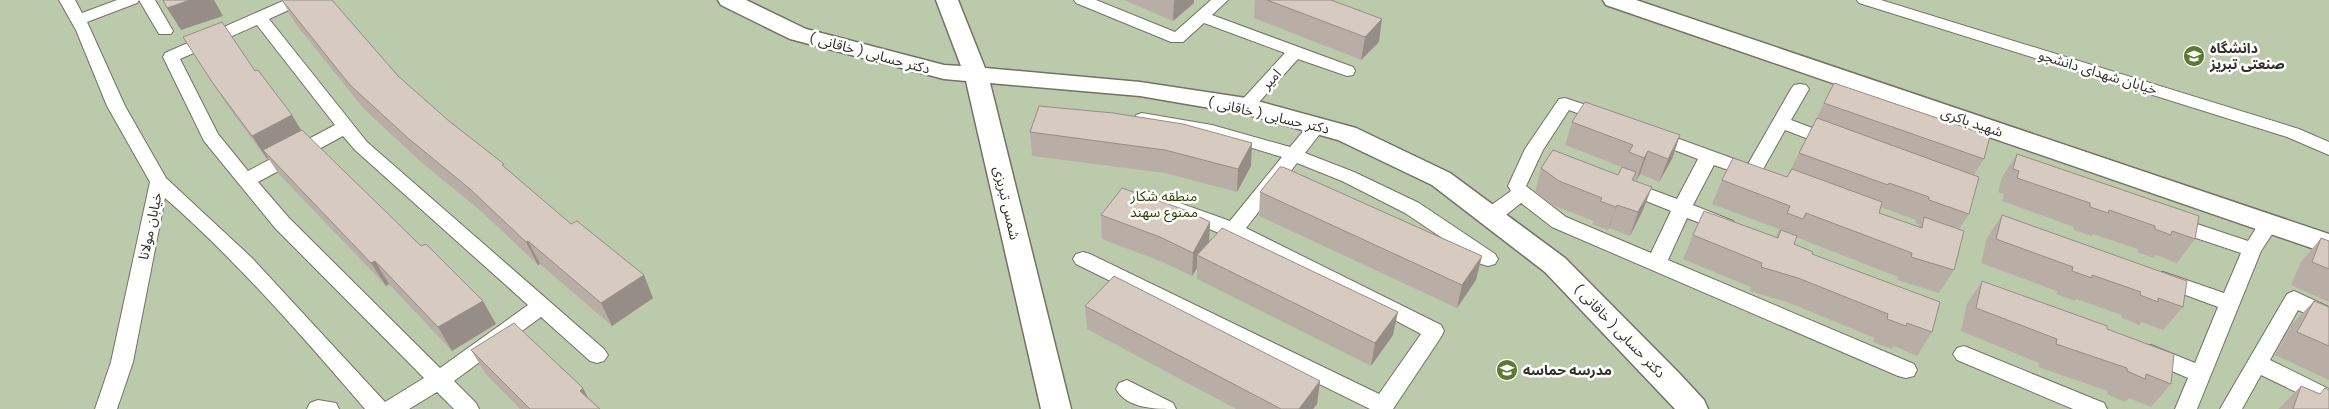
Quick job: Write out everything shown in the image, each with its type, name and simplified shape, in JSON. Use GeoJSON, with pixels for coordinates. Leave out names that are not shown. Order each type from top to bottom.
{"type":"FeatureCollection","features":[{"type":"Feature","properties":{"kind":"street","name":"خیابان مولانا"},"geometry":{"type":"LineString","coordinates":[[67,0],[78,20],[116,106],[159,182],[122,362],[106,409]]}},
{"type":"Feature","properties":{"kind":"street"},"geometry":{"type":"LineString","coordinates":[[78,20],[131,0]]}},
{"type":"Feature","properties":{"kind":"street"},"geometry":{"type":"LineString","coordinates":[[147,0],[165,31]]}},
{"type":"Feature","properties":{"kind":"street"},"geometry":{"type":"LineString","coordinates":[[298,0],[257,8],[171,57],[210,137],[282,223],[468,409]]}},
{"type":"Feature","properties":{"kind":"street","name":"دکتر حسابی ( خاقانی )"},"geometry":{"type":"LineString","coordinates":[[729,0],[798,34],[944,72],[1140,88],[1246,106],[1348,134],[1441,179],[1554,265],[1668,381],[1692,409]]}},
{"type":"Feature","properties":{"kind":"street","name":"شمس تبریزی"},"geometry":{"type":"LineString","coordinates":[[947,0],[976,75],[1056,409]]}},
{"type":"Feature","properties":{"kind":"street"},"geometry":{"type":"LineString","coordinates":[[1082,0],[1177,39],[1220,0]]}},
{"type":"Feature","properties":{"kind":"street","name":"شهید باکری"},"geometry":{"type":"LineString","coordinates":[[1614,0],[2270,222],[2329,244]]}},
{"type":"Feature","properties":{"kind":"street","name":"خیابان شهدای دانشجو"},"geometry":{"type":"LineString","coordinates":[[1865,0],[2293,133],[2329,149]]}},
{"type":"Feature","properties":{"kind":"street"},"geometry":{"type":"LineString","coordinates":[[257,8],[361,146],[596,355]]}},
{"type":"Feature","properties":{"kind":"street"},"geometry":{"type":"LineString","coordinates":[[1202,17],[1347,70]]}},
{"type":"Feature","properties":{"kind":"street","name":"امیر"},"geometry":{"type":"LineString","coordinates":[[1246,106],[1295,52]]}},
{"type":"Feature","properties":{"kind":"street"},"geometry":{"type":"LineString","coordinates":[[1752,172],[1779,122],[1800,89]]}},
{"type":"Feature","properties":{"kind":"street"},"geometry":{"type":"LineString","coordinates":[[1619,123],[1565,103],[1534,149],[1517,186],[1521,193],[1559,222],[1906,370]]}},
{"type":"Feature","properties":{"kind":"street"},"geometry":{"type":"LineString","coordinates":[[1122,117],[1171,122],[1263,143],[1335,172],[1412,209],[1488,259]]}},
{"type":"Feature","properties":{"kind":"street"},"geometry":{"type":"LineString","coordinates":[[1779,122],[1852,149]]}},
{"type":"Feature","properties":{"kind":"street"},"geometry":{"type":"LineString","coordinates":[[1233,231],[1317,126]]}},
{"type":"Feature","properties":{"kind":"street"},"geometry":{"type":"LineString","coordinates":[[246,180],[346,127]]}},
{"type":"Feature","properties":{"kind":"street"},"geometry":{"type":"LineString","coordinates":[[1637,130],[1770,179]]}},
{"type":"Feature","properties":{"kind":"street"},"geometry":{"type":"LineString","coordinates":[[1534,149],[1552,156]]}},
{"type":"Feature","properties":{"kind":"street"},"geometry":{"type":"LineString","coordinates":[[1656,264],[1682,208],[1710,156]]}},
{"type":"Feature","properties":{"kind":"street"},"geometry":{"type":"LineString","coordinates":[[1608,178],[1745,233]]}},
{"type":"Feature","properties":{"kind":"street"},"geometry":{"type":"LineString","coordinates":[[159,182],[189,207],[241,258],[378,409]]}},
{"type":"Feature","properties":{"kind":"street"},"geometry":{"type":"LineString","coordinates":[[1083,259],[1382,407],[1434,331],[1303,264],[1194,212],[1126,191]]}},
{"type":"Feature","properties":{"kind":"street"},"geometry":{"type":"LineString","coordinates":[[1490,216],[1521,193]]}},
{"type":"Feature","properties":{"kind":"street"},"geometry":{"type":"LineString","coordinates":[[2152,216],[2252,250]]}},
{"type":"Feature","properties":{"kind":"street"},"geometry":{"type":"LineString","coordinates":[[2186,409],[2252,250],[2270,222]]}},
{"type":"Feature","properties":{"kind":"street"},"geometry":{"type":"LineString","coordinates":[[2146,273],[2230,303]]}},
{"type":"Feature","properties":{"kind":"street"},"geometry":{"type":"LineString","coordinates":[[2231,409],[2294,299],[2329,316]]}},
{"type":"Feature","properties":{"kind":"street"},"geometry":{"type":"LineString","coordinates":[[391,409],[439,380],[541,306]]}},
{"type":"Feature","properties":{"kind":"street"},"geometry":{"type":"LineString","coordinates":[[2136,346],[2200,374]]}},
{"type":"Feature","properties":{"kind":"street"},"geometry":{"type":"LineString","coordinates":[[1964,354],[2096,409]]}},
{"type":"Feature","properties":{"kind":"street"},"geometry":{"type":"LineString","coordinates":[[2256,363],[2329,399]]}},
{"type":"Feature","properties":{"kind":"street"},"geometry":{"type":"LineString","coordinates":[[1127,389],[1165,409]]}},
{"type":"Feature","properties":{"kind":"street"},"geometry":{"type":"LineString","coordinates":[[318,409],[328,409]]}},
{"type":"Feature","properties":{"kind":"green space","name":"منطقه شکار ممنوع سهند"},"geometry":{"type":"Polygon","coordinates":[[[0,0],[2329,0],[2329,409],[0,409],[0,0]]]}},
{"type":"Feature","properties":{"kind":"building"},"geometry":{"type":"Polygon","coordinates":[[[163,0],[190,0],[167,8],[163,0]]]}},
{"type":"Feature","properties":{"kind":"building"},"geometry":{"type":"Polygon","coordinates":[[[282,0],[332,0],[398,76],[449,121],[504,164],[502,165],[571,224],[577,221],[644,275],[601,303],[528,241],[526,242],[470,189],[409,139],[350,85],[282,0]]]}},
{"type":"Feature","properties":{"kind":"building"},"geometry":{"type":"Polygon","coordinates":[[[1267,0],[1331,0],[1382,19],[1365,37],[1267,0]]]}},
{"type":"Feature","properties":{"kind":"building"},"geometry":{"type":"Polygon","coordinates":[[[222,22],[255,71],[258,70],[292,115],[252,136],[212,82],[183,37],[222,22]]]}},
{"type":"Feature","properties":{"kind":"building"},"geometry":{"type":"Polygon","coordinates":[[[1834,83],[1990,136],[1984,159],[1824,103],[1834,83]]]}},
{"type":"Feature","properties":{"kind":"building"},"geometry":{"type":"Polygon","coordinates":[[[1585,102],[1680,135],[1668,159],[1648,151],[1644,158],[1629,152],[1633,145],[1572,122],[1585,102]]]}},
{"type":"Feature","properties":{"kind":"building"},"geometry":{"type":"Polygon","coordinates":[[[1039,106],[1113,113],[1183,124],[1252,143],[1238,169],[1165,150],[1030,132],[1039,106]]]}},
{"type":"Feature","properties":{"kind":"building"},"geometry":{"type":"Polygon","coordinates":[[[1817,118],[1979,177],[1969,214],[1929,200],[1929,197],[1889,183],[1888,185],[1799,153],[1817,118]]]}},
{"type":"Feature","properties":{"kind":"building"},"geometry":{"type":"Polygon","coordinates":[[[302,130],[421,246],[426,244],[483,301],[438,327],[375,261],[371,263],[263,150],[302,130]]]}},
{"type":"Feature","properties":{"kind":"building"},"geometry":{"type":"Polygon","coordinates":[[[1553,150],[1618,175],[1622,167],[1636,172],[1632,180],[1652,187],[1638,212],[1617,205],[1616,207],[1600,201],[1602,198],[1559,181],[1541,168],[1553,150]]]}},
{"type":"Feature","properties":{"kind":"building"},"geometry":{"type":"Polygon","coordinates":[[[2017,154],[2199,216],[2195,239],[2172,231],[2171,235],[2155,229],[2155,226],[2109,210],[2108,213],[2090,207],[2090,203],[2017,178],[2019,171],[2013,169],[2017,154]]]}},
{"type":"Feature","properties":{"kind":"building"},"geometry":{"type":"Polygon","coordinates":[[[1733,158],[1787,177],[1792,169],[1882,202],[1879,213],[1922,228],[1924,217],[1964,231],[1954,270],[1911,257],[1912,253],[1806,213],[1803,219],[1787,213],[1790,206],[1722,180],[1733,158]]]}},
{"type":"Feature","properties":{"kind":"building"},"geometry":{"type":"Polygon","coordinates":[[[1280,167],[1482,256],[1462,285],[1260,192],[1280,167]]]}},
{"type":"Feature","properties":{"kind":"building"},"geometry":{"type":"Polygon","coordinates":[[[1122,188],[1188,211],[1210,222],[1193,253],[1160,237],[1101,215],[1122,188]]]}},
{"type":"Feature","properties":{"kind":"building"},"geometry":{"type":"Polygon","coordinates":[[[1704,211],[1778,238],[1781,230],[1797,236],[1794,244],[1813,252],[1812,254],[1940,302],[1932,332],[1907,323],[1906,326],[1887,319],[1888,314],[1798,278],[1761,267],[1762,263],[1693,235],[1704,211]]]}},
{"type":"Feature","properties":{"kind":"building"},"geometry":{"type":"Polygon","coordinates":[[[2002,215],[2187,281],[2183,307],[2158,298],[2158,302],[2140,295],[2141,292],[2092,275],[2092,278],[2072,271],[2073,267],[1996,239],[2002,215]]]}},
{"type":"Feature","properties":{"kind":"building"},"geometry":{"type":"Polygon","coordinates":[[[1222,228],[1398,312],[1375,343],[1197,255],[1222,228]]]}},
{"type":"Feature","properties":{"kind":"building"},"geometry":{"type":"Polygon","coordinates":[[[2321,238],[2329,241],[2329,269],[2312,262],[2321,238]]]}},
{"type":"Feature","properties":{"kind":"building"},"geometry":{"type":"Polygon","coordinates":[[[1114,276],[1320,381],[1299,409],[1281,409],[1085,306],[1114,276]]]}},
{"type":"Feature","properties":{"kind":"building"},"geometry":{"type":"Polygon","coordinates":[[[1982,281],[2107,326],[2107,329],[2174,354],[2171,384],[2146,374],[2145,379],[2127,371],[2127,368],[2056,344],[2057,339],[1976,308],[1982,281]]]}},
{"type":"Feature","properties":{"kind":"building"},"geometry":{"type":"Polygon","coordinates":[[[2314,301],[2329,307],[2329,346],[2297,332],[2314,301]]]}},
{"type":"Feature","properties":{"kind":"building"},"geometry":{"type":"Polygon","coordinates":[[[514,323],[583,388],[580,391],[600,409],[530,409],[471,350],[514,323]]]}},
{"type":"Feature","properties":{"kind":"building"},"geometry":{"type":"Polygon","coordinates":[[[2301,386],[2320,394],[2325,388],[2329,390],[2329,409],[2293,409],[2301,386]]]}},
{"type":"Feature","properties":{"kind":"place","name":"دانشگاه صنعتی تبریز"},"geometry":{"type":"Point","coordinates":[2194,56]}},
{"type":"Feature","properties":{"kind":"place","name":"مدرسه حماسه"},"geometry":{"type":"Point","coordinates":[1507,370]}}]}
